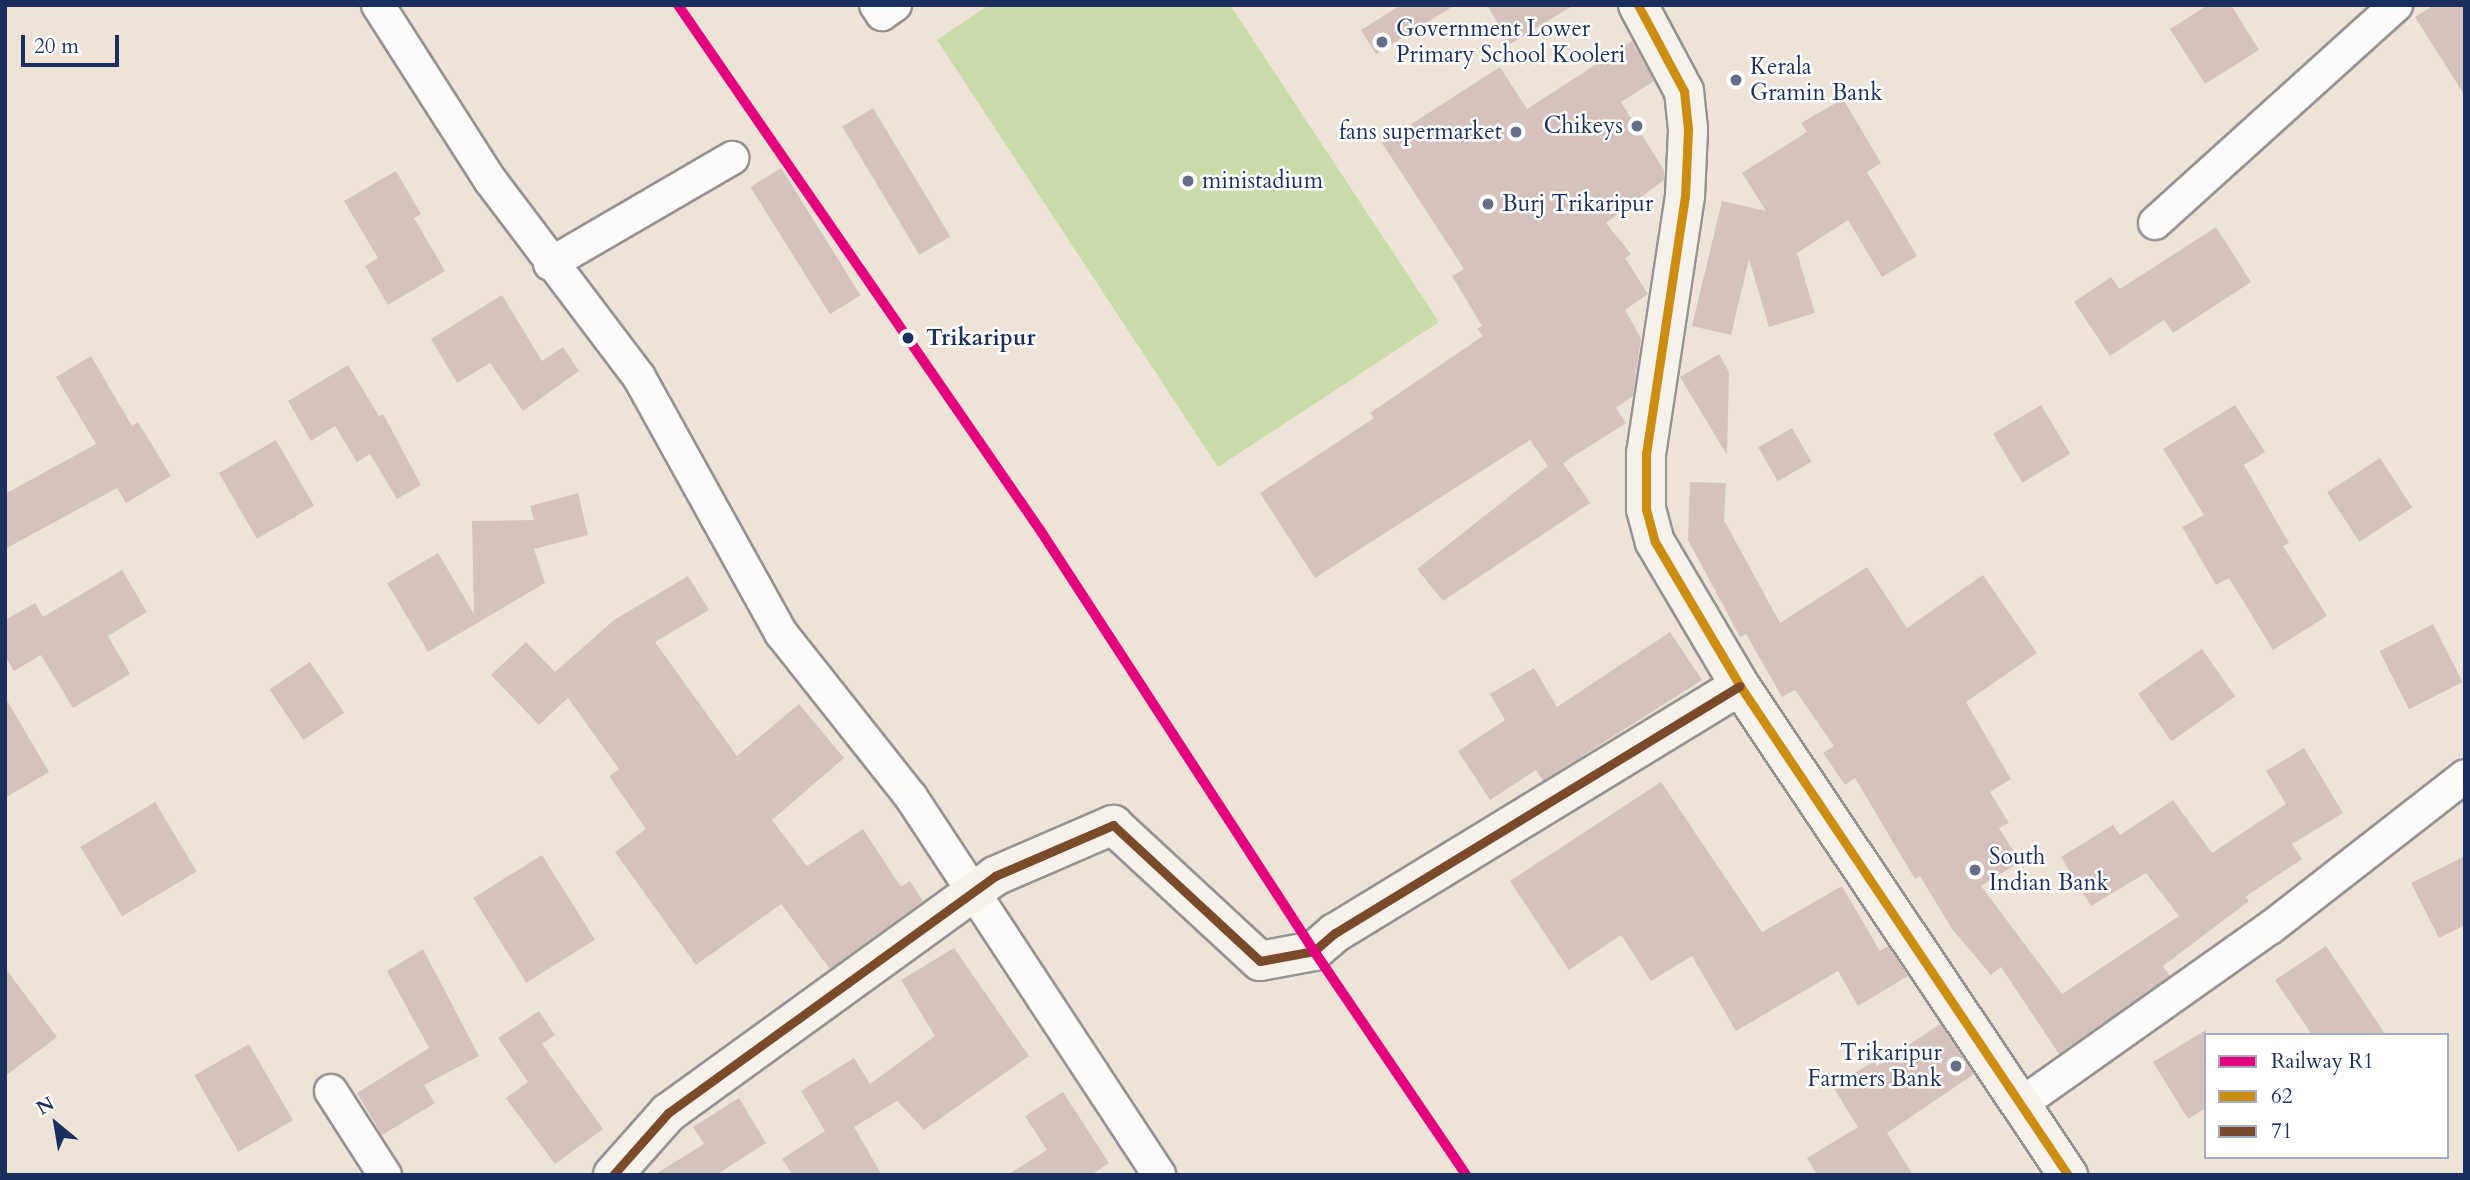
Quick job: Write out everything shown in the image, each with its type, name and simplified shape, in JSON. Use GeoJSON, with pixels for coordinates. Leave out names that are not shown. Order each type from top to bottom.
{"type":"FeatureCollection","features":[{"type":"Feature","properties":{"kind":"main road"},"geometry":{"type":"LineString","coordinates":[[1637,5],[1684,91],[1688,130],[1685,196],[1646,453],[1646,509],[1655,542],[1740,686],[2068,1175]]}},
{"type":"Feature","properties":{"kind":"main road"},"geometry":{"type":"LineString","coordinates":[[613,1175],[668,1113],[995,876],[1113,825],[1260,961],[1314,951],[1335,933],[1740,686]]}},
{"type":"Feature","properties":{"kind":"street"},"geometry":{"type":"LineString","coordinates":[[378,5],[550,264],[639,377],[781,633],[911,797],[1159,1175]]}},
{"type":"Feature","properties":{"kind":"street"},"geometry":{"type":"LineString","coordinates":[[876,5],[882,14],[895,5]]}},
{"type":"Feature","properties":{"kind":"street"},"geometry":{"type":"LineString","coordinates":[[2155,223],[2396,5]]}},
{"type":"Feature","properties":{"kind":"street"},"geometry":{"type":"LineString","coordinates":[[550,264],[732,158]]}},
{"type":"Feature","properties":{"kind":"street"},"geometry":{"type":"LineString","coordinates":[[2021,1104],[2270,928],[2465,776]]}},
{"type":"Feature","properties":{"kind":"street"},"geometry":{"type":"LineString","coordinates":[[331,1091],[385,1175]]}},
{"type":"Feature","properties":{"kind":"green space","name":"ministadium"},"geometry":{"type":"Polygon","coordinates":[[[989,5],[1230,5],[1439,322],[1218,467],[937,40],[989,5]]]}},
{"type":"Feature","properties":{"kind":"building","name":"Government Lower Primary School Kooleri"},"geometry":{"type":"Polygon","coordinates":[[[1401,5],[1455,5],[1376,54],[1361,30],[1401,5]]]}},
{"type":"Feature","properties":{"kind":"building"},"geometry":{"type":"Polygon","coordinates":[[[1487,5],[1574,5],[1510,44],[1487,5]]]}},
{"type":"Feature","properties":{"kind":"building"},"geometry":{"type":"Polygon","coordinates":[[[2208,5],[2231,5],[2259,50],[2205,84],[2170,29],[2208,5]]]}},
{"type":"Feature","properties":{"kind":"building"},"geometry":{"type":"Polygon","coordinates":[[[2434,5],[2465,5],[2465,96],[2415,17],[2434,5]]]}},
{"type":"Feature","properties":{"kind":"building"},"geometry":{"type":"Polygon","coordinates":[[[1632,41],[1654,81],[1621,102],[1664,170],[1664,180],[1606,223],[1631,254],[1625,258],[1648,294],[1625,310],[1641,338],[1633,396],[1616,408],[1626,423],[1563,463],[1590,503],[1443,601],[1417,569],[1548,466],[1530,440],[1315,578],[1260,493],[1374,418],[1370,413],[1483,336],[1477,329],[1482,326],[1452,276],[1464,269],[1382,143],[1500,67],[1527,109],[1632,41]]]}},
{"type":"Feature","properties":{"kind":"building"},"geometry":{"type":"Polygon","coordinates":[[[1843,99],[1881,163],[1867,172],[1917,256],[1882,277],[1848,220],[1797,253],[1815,313],[1769,327],[1749,259],[1731,335],[1692,326],[1722,201],[1766,211],[1742,173],[1807,132],[1801,123],[1843,99]]]}},
{"type":"Feature","properties":{"kind":"building"},"geometry":{"type":"Polygon","coordinates":[[[873,108],[950,237],[919,255],[842,127],[873,108]]]}},
{"type":"Feature","properties":{"kind":"building"},"geometry":{"type":"Polygon","coordinates":[[[781,168],[860,295],[830,314],[750,187],[781,168]]]}},
{"type":"Feature","properties":{"kind":"building"},"geometry":{"type":"Polygon","coordinates":[[[396,171],[421,214],[414,218],[445,271],[388,305],[365,266],[378,258],[344,201],[396,171]]]}},
{"type":"Feature","properties":{"kind":"building"},"geometry":{"type":"Polygon","coordinates":[[[2216,227],[2251,282],[2173,333],[2164,320],[2110,356],[2074,302],[2111,277],[2120,289],[2216,227]]]}},
{"type":"Feature","properties":{"kind":"building"},"geometry":{"type":"Polygon","coordinates":[[[502,295],[542,361],[563,347],[579,371],[523,411],[490,363],[457,383],[431,339],[502,295]]]}},
{"type":"Feature","properties":{"kind":"building"},"geometry":{"type":"Polygon","coordinates":[[[1719,354],[1729,372],[1727,455],[1680,377],[1719,354]]]}},
{"type":"Feature","properties":{"kind":"building"},"geometry":{"type":"Polygon","coordinates":[[[91,356],[132,426],[138,422],[171,476],[126,503],[117,488],[5,549],[5,494],[96,444],[56,377],[91,356]]]}},
{"type":"Feature","properties":{"kind":"building"},"geometry":{"type":"Polygon","coordinates":[[[348,365],[379,416],[383,414],[421,485],[397,499],[370,454],[357,462],[335,426],[311,441],[288,401],[348,365]]]}},
{"type":"Feature","properties":{"kind":"building"},"geometry":{"type":"Polygon","coordinates":[[[2041,405],[2070,454],[2022,483],[1993,434],[2041,405]]]}},
{"type":"Feature","properties":{"kind":"building"},"geometry":{"type":"Polygon","coordinates":[[[2235,405],[2265,452],[2244,465],[2289,543],[2283,546],[2327,616],[2273,650],[2229,578],[2216,585],[2182,527],[2204,515],[2163,449],[2235,405]]]}},
{"type":"Feature","properties":{"kind":"building"},"geometry":{"type":"Polygon","coordinates":[[[1792,428],[1812,462],[1778,481],[1758,448],[1792,428]]]}},
{"type":"Feature","properties":{"kind":"building"},"geometry":{"type":"Polygon","coordinates":[[[276,440],[314,506],[257,539],[219,473],[276,440]]]}},
{"type":"Feature","properties":{"kind":"building"},"geometry":{"type":"Polygon","coordinates":[[[2380,458],[2412,507],[2359,542],[2327,492],[2380,458]]]}},
{"type":"Feature","properties":{"kind":"building"},"geometry":{"type":"Polygon","coordinates":[[[1690,482],[1726,483],[1724,520],[1780,623],[1867,567],[1907,628],[1983,575],[2037,653],[1966,702],[2011,779],[1990,792],[2009,823],[1999,828],[2020,862],[1981,886],[2062,994],[2179,916],[2146,873],[2091,906],[2061,857],[2113,825],[2120,835],[2173,800],[2212,853],[2286,804],[2266,771],[2304,748],[2343,813],[2292,844],[2302,859],[2245,897],[2249,901],[2163,966],[2170,976],[2059,1054],[2001,967],[1991,975],[1952,929],[1920,876],[1915,879],[1855,778],[1845,785],[1823,753],[1834,746],[1795,690],[1782,697],[1746,634],[1740,637],[1688,540],[1690,482]]]}},
{"type":"Feature","properties":{"kind":"building"},"geometry":{"type":"Polygon","coordinates":[[[578,493],[588,535],[534,549],[545,583],[428,652],[387,583],[438,553],[474,614],[472,521],[534,520],[530,506],[578,493]]]}},
{"type":"Feature","properties":{"kind":"building"},"geometry":{"type":"Polygon","coordinates":[[[122,570],[147,612],[108,636],[130,674],[73,708],[41,655],[14,671],[5,656],[5,620],[35,603],[43,617],[122,570]]]}},
{"type":"Feature","properties":{"kind":"building"},"geometry":{"type":"Polygon","coordinates":[[[688,576],[709,610],[655,642],[737,756],[799,704],[844,758],[772,820],[807,866],[863,829],[901,887],[910,881],[923,901],[830,969],[781,904],[696,965],[615,852],[646,829],[609,776],[619,769],[568,698],[539,725],[491,675],[526,642],[555,672],[614,620],[688,576]]]}},
{"type":"Feature","properties":{"kind":"building"},"geometry":{"type":"Polygon","coordinates":[[[2433,624],[2463,682],[2409,709],[2380,651],[2433,624]]]}},
{"type":"Feature","properties":{"kind":"building"},"geometry":{"type":"Polygon","coordinates":[[[1670,632],[1702,680],[1543,781],[1536,770],[1490,800],[1458,751],[1505,720],[1490,694],[1534,668],[1557,707],[1670,632]]]}},
{"type":"Feature","properties":{"kind":"building"},"geometry":{"type":"Polygon","coordinates":[[[2202,649],[2235,697],[2171,741],[2138,694],[2202,649]]]}},
{"type":"Feature","properties":{"kind":"building"},"geometry":{"type":"Polygon","coordinates":[[[310,662],[344,713],[303,740],[269,689],[310,662]]]}},
{"type":"Feature","properties":{"kind":"building"},"geometry":{"type":"Polygon","coordinates":[[[5,697],[49,772],[5,798],[5,697]]]}},
{"type":"Feature","properties":{"kind":"building"},"geometry":{"type":"Polygon","coordinates":[[[1661,782],[1762,932],[1842,886],[1880,951],[1888,946],[1908,976],[1858,1006],[1838,971],[1736,1031],[1692,956],[1651,981],[1621,935],[1569,970],[1510,881],[1661,782]]]}},
{"type":"Feature","properties":{"kind":"building"},"geometry":{"type":"Polygon","coordinates":[[[155,802],[197,871],[122,916],[80,847],[155,802]]]}},
{"type":"Feature","properties":{"kind":"building"},"geometry":{"type":"Polygon","coordinates":[[[542,855],[595,940],[526,983],[473,898],[542,855]]]}},
{"type":"Feature","properties":{"kind":"building"},"geometry":{"type":"Polygon","coordinates":[[[2465,856],[2465,925],[2439,938],[2411,883],[2465,856]]]}},
{"type":"Feature","properties":{"kind":"building"},"geometry":{"type":"Polygon","coordinates":[[[2326,946],[2385,1033],[2311,1033],[2275,980],[2326,946]]]}},
{"type":"Feature","properties":{"kind":"building"},"geometry":{"type":"Polygon","coordinates":[[[954,948],[1029,1056],[924,1130],[897,1101],[854,1127],[882,1175],[793,1175],[782,1159],[825,1131],[801,1091],[854,1058],[870,1084],[935,1036],[901,980],[954,948]]]}},
{"type":"Feature","properties":{"kind":"building"},"geometry":{"type":"Polygon","coordinates":[[[423,949],[479,1056],[424,1085],[435,1103],[382,1135],[357,1093],[429,1048],[387,971],[423,949]]]}},
{"type":"Feature","properties":{"kind":"building"},"geometry":{"type":"Polygon","coordinates":[[[5,968],[57,1037],[5,1076],[5,968]]]}},
{"type":"Feature","properties":{"kind":"building"},"geometry":{"type":"Polygon","coordinates":[[[539,1011],[555,1035],[542,1044],[603,1129],[555,1164],[506,1098],[528,1082],[498,1038],[539,1011]]]}},
{"type":"Feature","properties":{"kind":"building"},"geometry":{"type":"Polygon","coordinates":[[[1940,1024],[1974,1074],[1887,1133],[1913,1175],[1817,1175],[1807,1158],[1858,1127],[1833,1087],[1874,1061],[1877,1066],[1940,1024]]]}},
{"type":"Feature","properties":{"kind":"building"},"geometry":{"type":"Polygon","coordinates":[[[2206,1030],[2204,1109],[2188,1119],[2153,1062],[2206,1030]]]}},
{"type":"Feature","properties":{"kind":"building"},"geometry":{"type":"Polygon","coordinates":[[[249,1044],[293,1120],[238,1152],[194,1076],[249,1044]]]}},
{"type":"Feature","properties":{"kind":"building"},"geometry":{"type":"Polygon","coordinates":[[[1063,1092],[1109,1163],[1091,1175],[1007,1175],[1047,1150],[1025,1116],[1063,1092]]]}},
{"type":"Feature","properties":{"kind":"building"},"geometry":{"type":"Polygon","coordinates":[[[739,1098],[766,1143],[716,1175],[654,1175],[704,1144],[693,1127],[739,1098]]]}},
{"type":"Feature","properties":{"kind":"rail line","name":"R1"},"geometry":{"type":"LineString","coordinates":[[678,5],[1040,530],[1314,951],[1466,1175]]}},
{"type":"Feature","properties":{"kind":"transit line","name":"62"},"geometry":{"type":"LineString","coordinates":[[1638,5],[1684,91],[1688,130],[1685,196],[1646,453],[1646,509],[1655,542],[1740,686],[2068,1175]]}},
{"type":"Feature","properties":{"kind":"transit line","name":"71"},"geometry":{"type":"LineString","coordinates":[[613,1175],[668,1113],[995,876],[1113,825],[1260,961],[1314,951],[1335,933],[1740,686]]}},
{"type":"Feature","properties":{"kind":"place","name":"Government Lower Primary School Kooleri"},"geometry":{"type":"Point","coordinates":[1382,42]}},
{"type":"Feature","properties":{"kind":"place","name":"Kerala Gramin Bank"},"geometry":{"type":"Point","coordinates":[1736,80]}},
{"type":"Feature","properties":{"kind":"place","name":"Chikeys"},"geometry":{"type":"Point","coordinates":[1637,126]}},
{"type":"Feature","properties":{"kind":"place","name":"fans supermarket"},"geometry":{"type":"Point","coordinates":[1516,132]}},
{"type":"Feature","properties":{"kind":"place","name":"ministadium"},"geometry":{"type":"Point","coordinates":[1188,181]}},
{"type":"Feature","properties":{"kind":"place","name":"Burj Trikaripur"},"geometry":{"type":"Point","coordinates":[1488,204]}},
{"type":"Feature","properties":{"kind":"place","name":"Trikaripur"},"geometry":{"type":"Point","coordinates":[908,338]}},
{"type":"Feature","properties":{"kind":"place","name":"South Indian Bank"},"geometry":{"type":"Point","coordinates":[1975,870]}},
{"type":"Feature","properties":{"kind":"place","name":"Trikaripur Farmers Bank"},"geometry":{"type":"Point","coordinates":[1956,1066]}}]}
